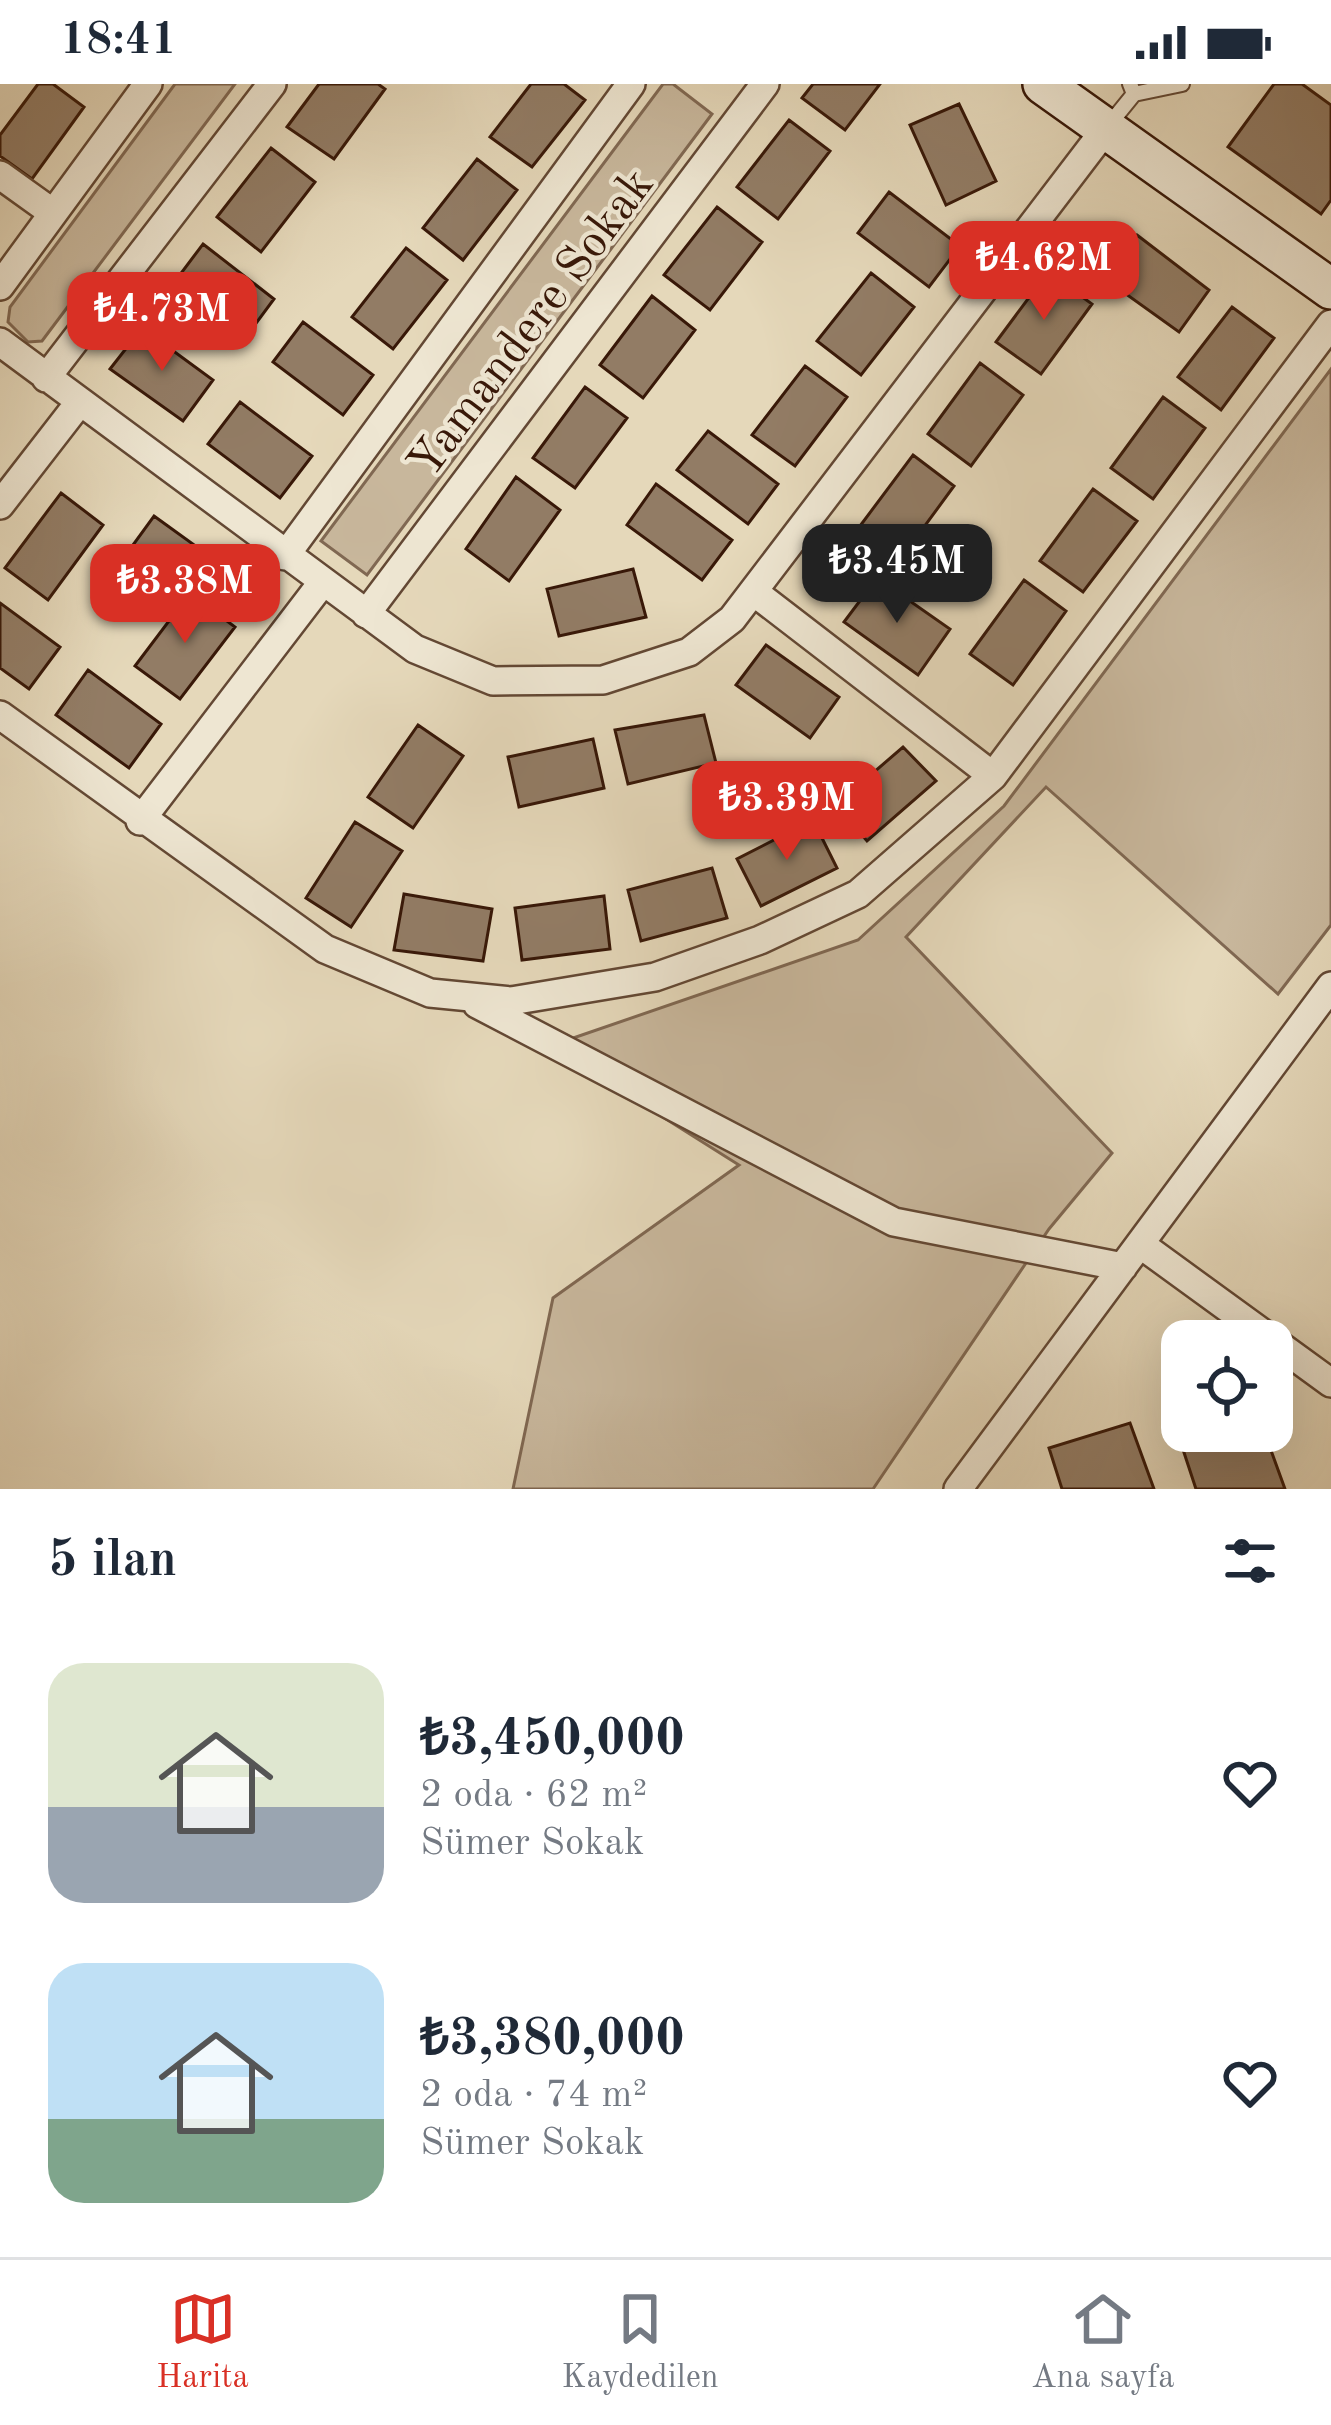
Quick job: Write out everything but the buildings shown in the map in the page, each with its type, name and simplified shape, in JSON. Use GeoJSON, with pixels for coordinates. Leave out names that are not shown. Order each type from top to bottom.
{"type":"FeatureCollection","features":[{"type":"Feature","properties":{"kind":"street"},"geometry":{"type":"LineString","coordinates":[[0,286],[148,84]]}},
{"type":"Feature","properties":{"kind":"street"},"geometry":{"type":"LineString","coordinates":[[46,377],[272,84]]}},
{"type":"Feature","properties":{"kind":"street","name":"Yamandere Sokak"},"geometry":{"type":"LineString","coordinates":[[285,556],[631,84]]}},
{"type":"Feature","properties":{"kind":"street","name":"Yamandere Sokak"},"geometry":{"type":"LineString","coordinates":[[366,614],[765,84]]}},
{"type":"Feature","properties":{"kind":"street"},"geometry":{"type":"LineString","coordinates":[[1043,84],[1331,289]]}},
{"type":"Feature","properties":{"kind":"street"},"geometry":{"type":"LineString","coordinates":[[0,343],[415,650],[493,682],[603,680],[689,652],[732,619],[1108,126]]}},
{"type":"Feature","properties":{"kind":"street"},"geometry":{"type":"LineString","coordinates":[[0,175],[53,213]]}},
{"type":"Feature","properties":{"kind":"street"},"geometry":{"type":"LineString","coordinates":[[0,716],[325,950],[430,993],[511,1001],[655,977],[760,940],[858,894],[993,776],[1331,324]]}},
{"type":"Feature","properties":{"kind":"street"},"geometry":{"type":"LineString","coordinates":[[0,505],[79,403]]}},
{"type":"Feature","properties":{"kind":"street"},"geometry":{"type":"LineString","coordinates":[[140,821],[322,583]]}},
{"type":"Feature","properties":{"kind":"street"},"geometry":{"type":"LineString","coordinates":[[754,592],[993,776]]}},
{"type":"Feature","properties":{"kind":"street"},"geometry":{"type":"LineString","coordinates":[[958,1489],[1331,986]]}},
{"type":"Feature","properties":{"kind":"street"},"geometry":{"type":"LineString","coordinates":[[463,996],[894,1222],[1131,1256],[1331,1383]]}},
{"type":"Feature","properties":{"kind":"lane"},"geometry":{"type":"LineString","coordinates":[[1108,126],[1132,89],[1182,84]]}},
{"type":"Feature","properties":{"kind":"shaded area"},"geometry":{"type":"Polygon","coordinates":[[[175,84],[235,84],[42,341],[28,342],[8,322],[10,307],[175,84]]]}},
{"type":"Feature","properties":{"kind":"shaded area"},"geometry":{"type":"Polygon","coordinates":[[[663,84],[673,84],[712,114],[367,575],[321,541],[663,84]]]}},
{"type":"Feature","properties":{"kind":"shaded area"},"geometry":{"type":"Polygon","coordinates":[[[1331,369],[1331,925],[1278,994],[1046,787],[906,937],[1112,1153],[1049,1229],[873,1489],[513,1489],[553,1298],[739,1165],[550,1046],[858,940],[1004,806],[1331,369]]]}}]}
